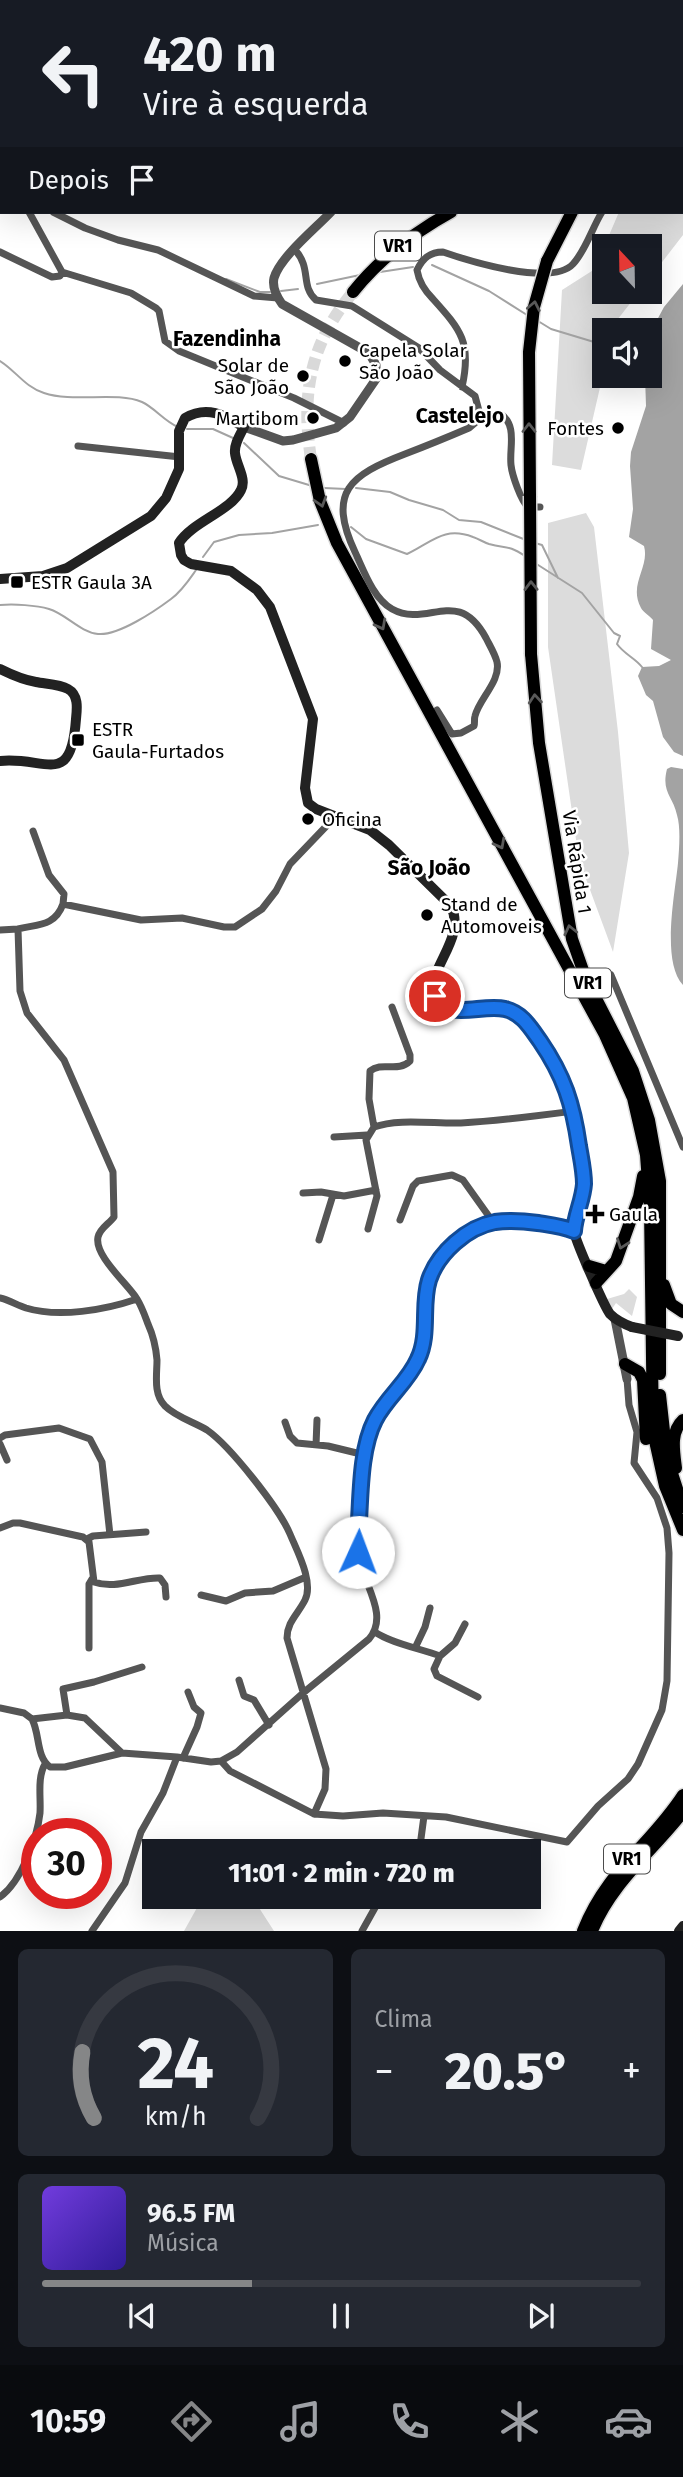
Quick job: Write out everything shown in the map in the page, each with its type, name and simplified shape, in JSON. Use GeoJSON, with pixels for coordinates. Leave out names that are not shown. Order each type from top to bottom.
{"type":"FeatureCollection","features":[{"type":"Feature","properties":{"kind":"highway","name":"VR1"},"geometry":{"type":"LineString","coordinates":[[353,292],[377,264],[400,244],[448,214]]}},
{"type":"Feature","properties":{"kind":"highway","name":"Via Rápida 1"},"geometry":{"type":"LineString","coordinates":[[571,214],[547,261],[534,307],[529,352],[531,654],[539,743],[568,925],[586,979],[633,1071],[649,1120],[660,1181],[662,1421],[667,1458],[682,1505]]}},
{"type":"Feature","properties":{"kind":"highway","name":"VR1"},"geometry":{"type":"LineString","coordinates":[[311,459],[320,500],[331,529],[610,1045],[633,1098],[646,1155],[650,1209],[652,1420],[665,1486],[683,1530]]}},
{"type":"Feature","properties":{"kind":"highway"},"geometry":{"type":"LineString","coordinates":[[596,1283],[616,1261],[639,1197],[646,1155]]}},
{"type":"Feature","properties":{"kind":"highway"},"geometry":{"type":"LineString","coordinates":[[589,1266],[606,1271]]}},
{"type":"Feature","properties":{"kind":"highway"},"geometry":{"type":"LineString","coordinates":[[660,1267],[668,1300],[683,1312]]}},
{"type":"Feature","properties":{"kind":"highway"},"geometry":{"type":"LineString","coordinates":[[625,1364],[634,1368],[646,1440],[665,1486]]}},
{"type":"Feature","properties":{"kind":"highway"},"geometry":{"type":"LineString","coordinates":[[682,1505],[674,1458],[674,1436],[676,1427],[683,1420]]}},
{"type":"Feature","properties":{"kind":"highway","name":"VR1"},"geometry":{"type":"LineString","coordinates":[[583,1931],[605,1886],[664,1821],[683,1795]]}},
{"type":"Feature","properties":{"kind":"highway","name":"VR1"},"geometry":{"type":"LineString","coordinates":[[592,1931],[621,1881],[683,1812]]}},
{"type":"Feature","properties":{"kind":"main road"},"geometry":{"type":"LineString","coordinates":[[0,579],[43,576],[67,568],[151,516],[166,498],[175,481],[180,457],[179,431],[185,418],[192,414],[213,411],[244,427],[234,450],[243,482],[240,492],[186,534],[179,543],[184,560],[191,564],[231,571],[267,602],[313,719],[306,799],[316,809],[370,830],[451,906],[456,928],[435,980],[437,1000],[450,1009],[498,1008],[517,1014],[525,1021],[555,1065],[574,1111],[584,1182],[574,1231],[606,1308],[615,1319],[632,1327],[680,1337]]}},
{"type":"Feature","properties":{"kind":"main road"},"geometry":{"type":"LineString","coordinates":[[0,669],[33,682],[67,688],[72,691],[76,700],[75,731],[64,761],[55,765],[0,761]]}},
{"type":"Feature","properties":{"kind":"main road"},"geometry":{"type":"LineString","coordinates":[[679,1931],[683,1926]]}},
{"type":"Feature","properties":{"kind":"street"},"geometry":{"type":"LineString","coordinates":[[30,214],[62,272],[131,293],[156,308],[159,311],[165,341],[179,351],[294,398],[344,423]]}},
{"type":"Feature","properties":{"kind":"street"},"geometry":{"type":"LineString","coordinates":[[57,214],[118,240],[158,250],[254,296],[278,298]]}},
{"type":"Feature","properties":{"kind":"street"},"geometry":{"type":"LineString","coordinates":[[244,427],[274,439],[293,440],[336,428],[354,412],[376,379],[377,370],[372,356],[282,304],[278,298],[275,277],[285,261],[329,214]]}},
{"type":"Feature","properties":{"kind":"street"},"geometry":{"type":"LineString","coordinates":[[462,387],[466,363],[463,337],[455,323],[424,289],[417,270],[421,261],[435,252],[443,252],[503,269],[559,272],[573,264],[601,214]]}},
{"type":"Feature","properties":{"kind":"street"},"geometry":{"type":"LineString","coordinates":[[295,250],[304,262],[309,292],[316,300],[352,306],[419,348],[440,370],[470,391],[479,406],[478,419]]}},
{"type":"Feature","properties":{"kind":"street"},"geometry":{"type":"LineString","coordinates":[[0,252],[52,277],[60,276],[62,272]]}},
{"type":"Feature","properties":{"kind":"street"},"geometry":{"type":"LineString","coordinates":[[437,710],[452,734],[461,733],[474,726],[475,715],[498,664],[481,629],[468,615],[458,611],[410,614],[385,604],[370,582],[346,533],[342,511],[354,480],[369,468],[469,429],[478,419],[499,413],[506,417],[510,425],[511,463],[522,499],[528,507],[540,506]]}},
{"type":"Feature","properties":{"kind":"street"},"geometry":{"type":"LineString","coordinates":[[78,446],[180,457]]}},
{"type":"Feature","properties":{"kind":"street"},"geometry":{"type":"LineString","coordinates":[[62,904],[141,920],[182,918],[234,927],[262,909],[276,891],[290,864],[336,816]]}},
{"type":"Feature","properties":{"kind":"street"},"geometry":{"type":"LineString","coordinates":[[0,930],[19,929],[55,920],[59,915],[64,894],[49,875],[33,831]]}},
{"type":"Feature","properties":{"kind":"street"},"geometry":{"type":"LineString","coordinates":[[19,929],[19,979],[27,1013],[64,1060],[113,1172],[114,1217],[102,1229],[98,1245],[137,1299],[152,1333],[157,1360],[156,1386],[160,1398],[171,1410],[209,1432],[221,1443],[274,1506],[290,1535],[306,1577],[306,1599],[287,1630],[287,1638],[326,1769],[325,1789],[314,1814]]}},
{"type":"Feature","properties":{"kind":"street"},"geometry":{"type":"LineString","coordinates":[[611,975],[683,1147]]}},
{"type":"Feature","properties":{"kind":"street"},"geometry":{"type":"LineString","coordinates":[[374,1127],[369,1099],[370,1072],[378,1066],[400,1067],[410,1061],[392,1007]]}},
{"type":"Feature","properties":{"kind":"street"},"geometry":{"type":"LineString","coordinates":[[368,1229],[376,1200],[367,1145],[368,1135],[374,1127],[388,1124],[460,1123],[574,1111]]}},
{"type":"Feature","properties":{"kind":"street"},"geometry":{"type":"LineString","coordinates":[[334,1136],[368,1135]]}},
{"type":"Feature","properties":{"kind":"street"},"geometry":{"type":"LineString","coordinates":[[400,1220],[413,1186],[418,1181],[452,1175],[463,1180],[493,1222]]}},
{"type":"Feature","properties":{"kind":"street"},"geometry":{"type":"LineString","coordinates":[[303,1193],[321,1192],[344,1196],[376,1190]]}},
{"type":"Feature","properties":{"kind":"street"},"geometry":{"type":"LineString","coordinates":[[318,1240],[333,1195]]}},
{"type":"Feature","properties":{"kind":"street"},"geometry":{"type":"LineString","coordinates":[[0,1708],[24,1713],[32,1719],[38,1732],[40,1752],[50,1767],[65,1767],[122,1753],[180,1757],[201,1762],[221,1761],[237,1752],[375,1632],[377,1611],[358,1552],[365,1455],[375,1420],[420,1356],[429,1281],[437,1264],[460,1238],[493,1222],[541,1223],[574,1231]]}},
{"type":"Feature","properties":{"kind":"street"},"geometry":{"type":"LineString","coordinates":[[0,1298],[41,1311],[90,1312],[137,1299]]}},
{"type":"Feature","properties":{"kind":"street"},"geometry":{"type":"LineString","coordinates":[[615,1319],[625,1364]]}},
{"type":"Feature","properties":{"kind":"street"},"geometry":{"type":"LineString","coordinates":[[221,1761],[230,1771],[314,1814],[343,1816],[383,1813],[446,1817],[567,1842],[598,1806],[628,1779],[638,1764],[662,1710],[667,1681],[667,1528],[657,1498],[634,1463],[637,1432],[629,1405],[634,1377]]}},
{"type":"Feature","properties":{"kind":"street"},"geometry":{"type":"LineString","coordinates":[[316,1445],[317,1420]]}},
{"type":"Feature","properties":{"kind":"street"},"geometry":{"type":"LineString","coordinates":[[285,1422],[290,1436],[297,1443],[365,1455]]}},
{"type":"Feature","properties":{"kind":"street"},"geometry":{"type":"LineString","coordinates":[[0,1438],[5,1435],[59,1428],[90,1439],[102,1462],[110,1535]]}},
{"type":"Feature","properties":{"kind":"street"},"geometry":{"type":"LineString","coordinates":[[0,1444],[7,1460]]}},
{"type":"Feature","properties":{"kind":"street"},"geometry":{"type":"LineString","coordinates":[[0,1528],[13,1522],[87,1539],[146,1532]]}},
{"type":"Feature","properties":{"kind":"street"},"geometry":{"type":"LineString","coordinates":[[87,1539],[92,1579],[89,1584],[89,1648]]}},
{"type":"Feature","properties":{"kind":"street"},"geometry":{"type":"LineString","coordinates":[[92,1579],[97,1584],[106,1584],[160,1577],[165,1585],[166,1597]]}},
{"type":"Feature","properties":{"kind":"street"},"geometry":{"type":"LineString","coordinates":[[201,1595],[226,1601],[245,1593],[273,1591],[306,1577]]}},
{"type":"Feature","properties":{"kind":"street"},"geometry":{"type":"LineString","coordinates":[[415,1646],[422,1634],[430,1608]]}},
{"type":"Feature","properties":{"kind":"street"},"geometry":{"type":"LineString","coordinates":[[465,1624],[455,1643],[440,1656],[434,1670],[437,1676],[478,1697]]}},
{"type":"Feature","properties":{"kind":"street"},"geometry":{"type":"LineString","coordinates":[[375,1632],[386,1639],[440,1656]]}},
{"type":"Feature","properties":{"kind":"street"},"geometry":{"type":"LineString","coordinates":[[67,1714],[63,1689],[142,1667]]}},
{"type":"Feature","properties":{"kind":"street"},"geometry":{"type":"LineString","coordinates":[[239,1680],[244,1696],[254,1700],[269,1725]]}},
{"type":"Feature","properties":{"kind":"street"},"geometry":{"type":"LineString","coordinates":[[92,1931],[125,1882],[141,1832],[197,1727],[201,1713],[194,1707],[188,1692]]}},
{"type":"Feature","properties":{"kind":"street"},"geometry":{"type":"LineString","coordinates":[[32,1719],[67,1714],[85,1718],[122,1753]]}},
{"type":"Feature","properties":{"kind":"street"},"geometry":{"type":"LineString","coordinates":[[0,1897],[10,1890],[17,1880],[35,1835],[40,1815],[41,1774],[46,1764]]}},
{"type":"Feature","properties":{"kind":"street"},"geometry":{"type":"LineString","coordinates":[[421,1839],[424,1816]]}},
{"type":"Feature","properties":{"kind":"street"},"geometry":{"type":"LineString","coordinates":[[362,1931],[374,1909]]}},
{"type":"Feature","properties":{"kind":"shaded area"},"geometry":{"type":"Polygon","coordinates":[[[618,214],[683,214],[683,235],[662,262],[662,234],[610,234],[618,214]]]}},
{"type":"Feature","properties":{"kind":"shaded area"},"geometry":{"type":"Polygon","coordinates":[[[592,271],[592,304],[630,304],[619,318],[592,318],[592,388],[600,388],[581,470],[552,465],[562,290],[592,271]]]}},
{"type":"Feature","properties":{"kind":"shaded area"},"geometry":{"type":"Polygon","coordinates":[[[683,284],[683,756],[674,752],[663,737],[653,701],[646,695],[638,676],[642,667],[659,666],[671,660],[651,649],[653,620],[641,608],[637,591],[644,561],[644,546],[629,537],[633,509],[631,452],[646,406],[645,388],[662,388],[662,318],[658,318],[683,284]]]}},
{"type":"Feature","properties":{"kind":"shaded area"},"geometry":{"type":"Polygon","coordinates":[[[586,513],[594,527],[629,853],[613,952],[579,860],[548,647],[548,523],[586,513]]]}},
{"type":"Feature","properties":{"kind":"shaded area"},"geometry":{"type":"Polygon","coordinates":[[[667,769],[683,769],[683,985],[676,974],[671,944],[679,826],[665,783],[667,769]]]}},
{"type":"Feature","properties":{"kind":"shaded area"},"geometry":{"type":"Polygon","coordinates":[[[629,1289],[637,1297],[632,1316],[616,1303],[612,1309],[607,1299],[624,1294],[629,1289]]]}},
{"type":"Feature","properties":{"kind":"shaded area"},"geometry":{"type":"Polygon","coordinates":[[[196,1909],[260,1909],[274,1931],[184,1931],[196,1909]]]}},
{"type":"Feature","properties":{"kind":"waterway"},"geometry":{"type":"LineString","coordinates":[[432,265],[489,291],[527,315]]}},
{"type":"Feature","properties":{"kind":"waterway"},"geometry":{"type":"LineString","coordinates":[[380,272],[413,267]]}},
{"type":"Feature","properties":{"kind":"waterway"},"geometry":{"type":"LineString","coordinates":[[317,284],[360,275]]}},
{"type":"Feature","properties":{"kind":"waterway"},"geometry":{"type":"LineString","coordinates":[[226,279],[260,292],[270,292]]}},
{"type":"Feature","properties":{"kind":"waterway"},"geometry":{"type":"LineString","coordinates":[[281,291],[298,289]]}},
{"type":"Feature","properties":{"kind":"waterway"},"geometry":{"type":"LineString","coordinates":[[538,321],[551,329],[592,341]]}},
{"type":"Feature","properties":{"kind":"waterway"},"geometry":{"type":"LineString","coordinates":[[0,361],[31,387],[44,393],[68,397],[132,399],[147,405],[178,427]]}},
{"type":"Feature","properties":{"kind":"waterway"},"geometry":{"type":"LineString","coordinates":[[187,429],[213,429],[233,438]]}},
{"type":"Feature","properties":{"kind":"waterway"},"geometry":{"type":"LineString","coordinates":[[244,443],[279,476],[309,485]]}},
{"type":"Feature","properties":{"kind":"waterway"},"geometry":{"type":"LineString","coordinates":[[324,488],[346,489]]}},
{"type":"Feature","properties":{"kind":"waterway"},"geometry":{"type":"LineString","coordinates":[[356,488],[390,492],[443,510],[459,520],[481,522],[526,540]]}},
{"type":"Feature","properties":{"kind":"waterway"},"geometry":{"type":"LineString","coordinates":[[203,557],[214,542],[239,535],[272,533],[318,525]]}},
{"type":"Feature","properties":{"kind":"waterway"},"geometry":{"type":"LineString","coordinates":[[351,527],[366,539],[407,554],[438,537],[454,533],[510,548],[525,556]]}},
{"type":"Feature","properties":{"kind":"waterway"},"geometry":{"type":"LineString","coordinates":[[535,543],[542,545],[558,578]]}},
{"type":"Feature","properties":{"kind":"waterway"},"geometry":{"type":"LineString","coordinates":[[535,563],[582,593],[614,633],[620,636],[617,644],[642,667]]}},
{"type":"Feature","properties":{"kind":"waterway"},"geometry":{"type":"LineString","coordinates":[[0,605],[49,609],[91,633],[106,634],[136,622],[164,604],[182,589],[196,570]]}},
{"type":"Feature","properties":{"kind":"tunnel"},"geometry":{"type":"LineString","coordinates":[[311,459],[307,412],[312,370],[327,331],[353,292]]}},
{"type":"Feature","properties":{"kind":"place","name":"Capela Solar São João"},"geometry":{"type":"Point","coordinates":[345,361]}},
{"type":"Feature","properties":{"kind":"place","name":"Solar de São João"},"geometry":{"type":"Point","coordinates":[303,376]}},
{"type":"Feature","properties":{"kind":"place","name":"Martibom"},"geometry":{"type":"Point","coordinates":[313,418]}},
{"type":"Feature","properties":{"kind":"place","name":"Fontes"},"geometry":{"type":"Point","coordinates":[618,428]}},
{"type":"Feature","properties":{"kind":"place","name":"ESTR Gaula 3A"},"geometry":{"type":"Point","coordinates":[17,582]}},
{"type":"Feature","properties":{"kind":"place","name":"ESTR Gaula-Furtados"},"geometry":{"type":"Point","coordinates":[78,740]}},
{"type":"Feature","properties":{"kind":"place","name":"Oficina"},"geometry":{"type":"Point","coordinates":[308,819]}},
{"type":"Feature","properties":{"kind":"place","name":"Stand de Automoveis"},"geometry":{"type":"Point","coordinates":[427,915]}},
{"type":"Feature","properties":{"kind":"place","name":"Gaula"},"geometry":{"type":"Point","coordinates":[595,1214]}},
{"type":"Feature","properties":{"kind":"district","name":"Fazendinha"},"geometry":{"type":"Point","coordinates":[227,339]}},
{"type":"Feature","properties":{"kind":"district","name":"Castelejo"},"geometry":{"type":"Point","coordinates":[460,416]}},
{"type":"Feature","properties":{"kind":"district","name":"São João"},"geometry":{"type":"Point","coordinates":[429,868]}},
{"type":"Feature","properties":{"kind":"route"},"geometry":{"type":"LineString","coordinates":[[358,1552],[365,1455],[370,1433],[385,1403],[412,1371],[420,1356],[429,1281],[437,1264],[460,1238],[493,1222],[531,1222],[561,1226],[574,1231],[584,1182],[576,1120],[568,1091],[546,1050],[525,1021],[517,1014],[498,1008],[450,1009],[443,1006],[435,996]]}}]}
